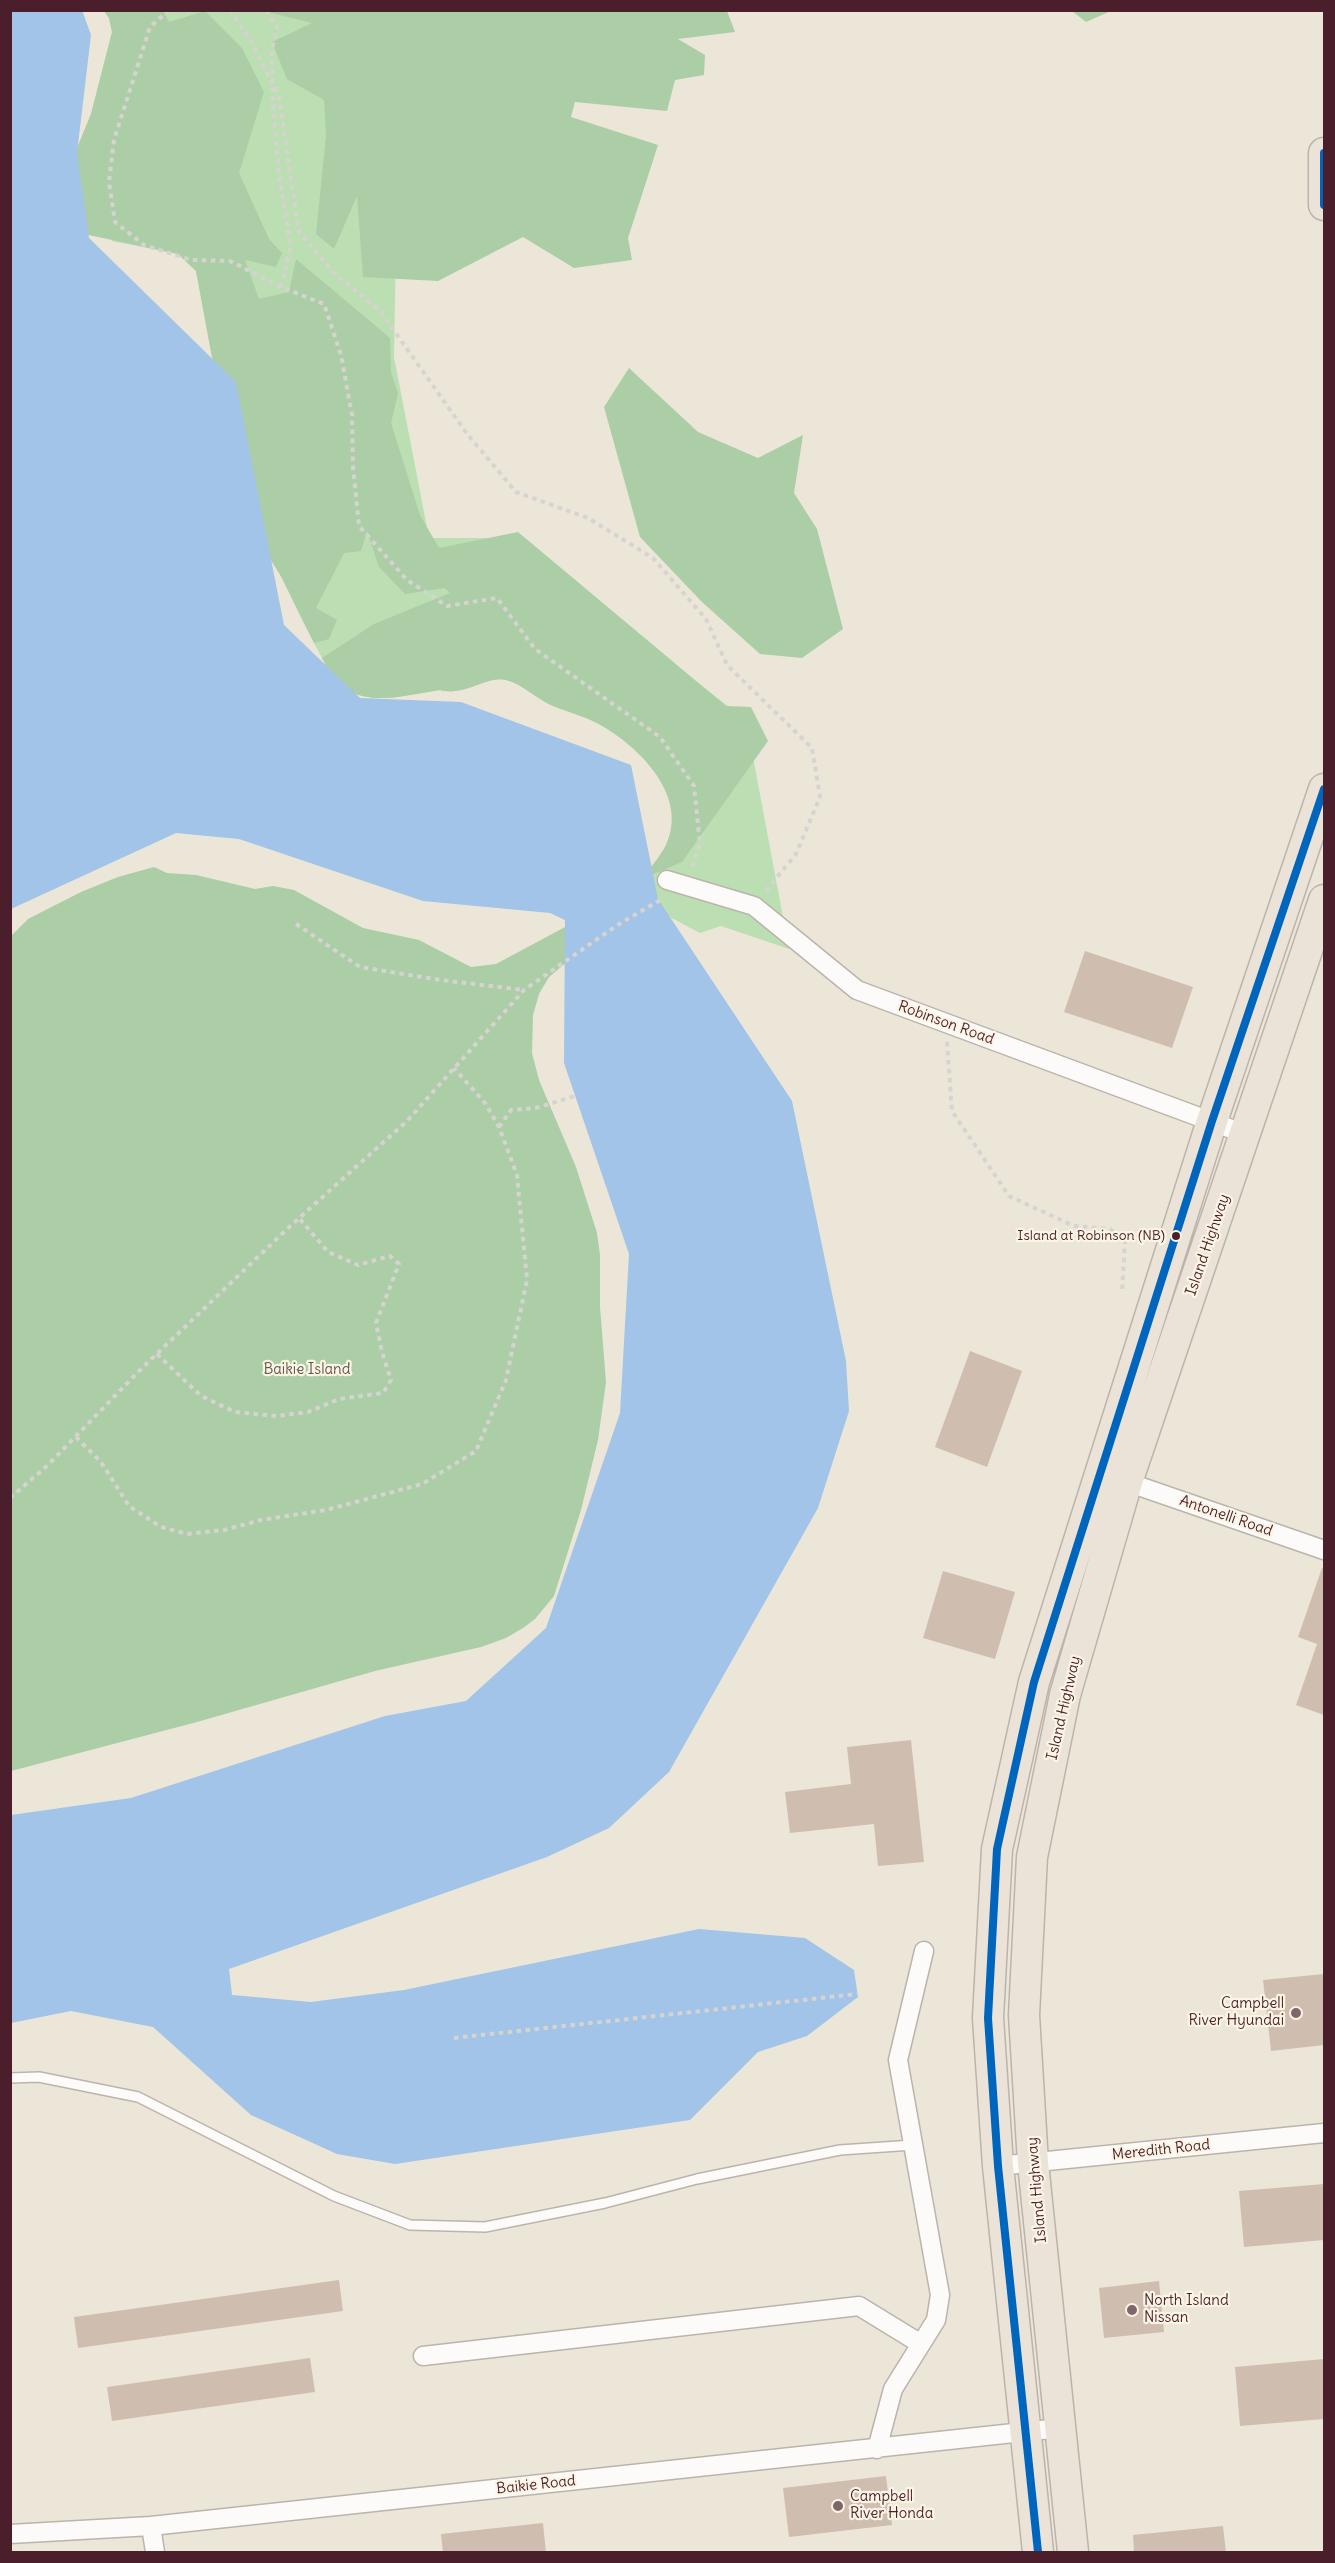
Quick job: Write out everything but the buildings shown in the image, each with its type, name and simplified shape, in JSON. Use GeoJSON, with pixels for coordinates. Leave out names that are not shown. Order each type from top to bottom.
{"type":"FeatureCollection","features":[{"type":"Feature","properties":{"kind":"main road"},"geometry":{"type":"LineString","coordinates":[[1324,160],[1324,206]]}},
{"type":"Feature","properties":{"kind":"main road","name":"Island Highway"},"geometry":{"type":"LineString","coordinates":[[1038,2553],[998,2166],[988,2018],[997,1849],[1034,1682],[1212,1121],[1318,829],[1324,789]]}},
{"type":"Feature","properties":{"kind":"main road","name":"Island Highway"},"geometry":{"type":"LineString","coordinates":[[1072,2553],[1033,2163],[1023,2014],[1032,1857],[1065,1695],[1127,1482],[1324,900]]}},
{"type":"Feature","properties":{"kind":"street","name":"Robinson Road"},"geometry":{"type":"LineString","coordinates":[[667,880],[754,906],[857,990],[1245,1134]]}},
{"type":"Feature","properties":{"kind":"street","name":"Antonelli Road"},"geometry":{"type":"LineString","coordinates":[[1127,1482],[1324,1550]]}},
{"type":"Feature","properties":{"kind":"street"},"geometry":{"type":"LineString","coordinates":[[876,2449],[892,2389],[936,2320],[940,2295],[897,2060],[924,1951]]}},
{"type":"Feature","properties":{"kind":"street","name":"Meredith Road"},"geometry":{"type":"LineString","coordinates":[[998,2166],[1324,2133]]}},
{"type":"Feature","properties":{"kind":"street"},"geometry":{"type":"LineString","coordinates":[[423,2356],[859,2306],[921,2344]]}},
{"type":"Feature","properties":{"kind":"street","name":"Baikie Road"},"geometry":{"type":"LineString","coordinates":[[10,2534],[151,2526],[1060,2428]]}},
{"type":"Feature","properties":{"kind":"street"},"geometry":{"type":"LineString","coordinates":[[151,2526],[155,2553]]}},
{"type":"Feature","properties":{"kind":"lane"},"geometry":{"type":"LineString","coordinates":[[10,2078],[39,2077],[138,2097],[334,2196],[410,2225],[485,2227],[605,2203],[697,2179],[840,2150],[913,2145]]}},
{"type":"Feature","properties":{"kind":"path"},"geometry":{"type":"LineString","coordinates":[[10,1498],[48,1465],[157,1354],[299,1218],[407,1121],[524,990],[619,924],[685,885],[700,844],[694,786],[660,737],[536,649],[497,598],[447,606],[407,580],[359,526],[353,467],[352,415],[341,356],[324,304],[281,287],[230,261],[192,260],[144,244],[116,222],[109,182],[114,140],[150,27],[169,10]]}},
{"type":"Feature","properties":{"kind":"path"},"geometry":{"type":"LineString","coordinates":[[230,10],[250,39],[279,97],[299,232],[336,275],[380,311],[468,435],[516,492],[588,518],[653,558],[706,619],[727,665],[812,748],[820,796],[796,854],[754,906]]}},
{"type":"Feature","properties":{"kind":"path"},"geometry":{"type":"LineString","coordinates":[[266,10],[277,27],[272,50],[273,106],[279,175],[291,246],[281,287]]}},
{"type":"Feature","properties":{"kind":"path"},"geometry":{"type":"LineString","coordinates":[[296,924],[360,967],[524,990]]}},
{"type":"Feature","properties":{"kind":"path"},"geometry":{"type":"LineString","coordinates":[[945,1023],[952,1111],[1009,1196],[1074,1226],[1110,1229],[1125,1241],[1122,1293]]}},
{"type":"Feature","properties":{"kind":"path"},"geometry":{"type":"LineString","coordinates":[[76,1437],[101,1462],[129,1506],[161,1527],[187,1533],[224,1530],[261,1520],[326,1510],[422,1484],[476,1451],[506,1380],[527,1280],[517,1175],[499,1127],[485,1104],[454,1068]]}},
{"type":"Feature","properties":{"kind":"path"},"geometry":{"type":"LineString","coordinates":[[499,1127],[512,1110],[536,1108],[575,1096]]}},
{"type":"Feature","properties":{"kind":"path"},"geometry":{"type":"LineString","coordinates":[[157,1354],[201,1396],[236,1412],[277,1416],[308,1412],[339,1399],[383,1393],[391,1380],[381,1352],[376,1323],[399,1264],[390,1256],[358,1265],[328,1252],[299,1218]]}},
{"type":"Feature","properties":{"kind":"path"},"geometry":{"type":"LineString","coordinates":[[454,2038],[857,1994]]}},
{"type":"Feature","properties":{"kind":"green space"},"geometry":{"type":"Polygon","coordinates":[[[104,11],[400,11],[394,357],[429,538],[510,538],[746,720],[789,949],[721,926],[700,933],[662,913],[642,878],[666,845],[671,827],[671,809],[666,792],[658,776],[646,761],[633,748],[604,727],[559,709],[506,680],[491,680],[458,691],[440,690],[391,698],[372,698],[334,681],[235,481],[196,271],[178,254],[112,241],[73,158],[91,114],[112,32],[109,18],[104,11]]]}},
{"type":"Feature","properties":{"kind":"green space"},"geometry":{"type":"Polygon","coordinates":[[[104,11],[163,11],[169,22],[205,11],[242,48],[264,92],[239,173],[269,239],[282,253],[276,267],[245,260],[259,299],[289,292],[296,259],[390,338],[391,372],[398,394],[391,423],[420,515],[439,548],[518,532],[726,706],[751,707],[768,741],[682,862],[642,879],[666,845],[671,827],[671,809],[658,776],[646,761],[618,736],[598,724],[553,706],[506,680],[491,680],[458,691],[440,690],[399,697],[372,698],[347,690],[332,677],[322,658],[374,624],[450,593],[445,588],[405,594],[379,567],[367,531],[361,551],[344,553],[316,608],[337,620],[329,639],[314,643],[282,578],[244,517],[235,481],[196,271],[178,254],[84,234],[73,158],[91,114],[112,32],[109,18],[104,11]]]}},
{"type":"Feature","properties":{"kind":"green space"},"geometry":{"type":"Polygon","coordinates":[[[263,11],[727,11],[735,32],[678,39],[705,55],[704,75],[675,80],[667,111],[575,102],[571,117],[658,145],[628,238],[632,260],[574,268],[523,237],[438,281],[363,277],[357,196],[334,249],[316,234],[326,136],[324,100],[287,79],[272,42],[312,23],[263,11]]]}},
{"type":"Feature","properties":{"kind":"green space"},"geometry":{"type":"Polygon","coordinates":[[[1072,11],[1111,11],[1086,22],[1072,11]]]}},
{"type":"Feature","properties":{"kind":"green space"},"geometry":{"type":"Polygon","coordinates":[[[629,368],[698,432],[758,458],[803,435],[794,493],[817,529],[843,629],[802,658],[760,654],[702,602],[640,537],[604,407],[629,368]]]}},
{"type":"Feature","properties":{"kind":"green space","name":"Baikie Island"},"geometry":{"type":"Polygon","coordinates":[[[154,867],[167,873],[196,875],[255,889],[273,886],[294,890],[363,928],[419,940],[471,967],[496,964],[567,926],[578,953],[549,977],[539,994],[533,1015],[532,1053],[539,1080],[576,1167],[597,1233],[606,1382],[598,1440],[581,1510],[554,1596],[535,1619],[506,1638],[481,1647],[375,1671],[197,1722],[11,1771],[11,936],[28,919],[81,892],[118,877],[154,867]]]}},
{"type":"Feature","properties":{"kind":"water"},"geometry":{"type":"Polygon","coordinates":[[[82,10],[91,35],[77,153],[89,238],[236,382],[284,625],[360,698],[461,702],[631,765],[658,899],[792,1101],[846,1361],[849,1411],[818,1508],[669,1772],[609,1828],[547,1857],[229,1969],[232,1995],[311,2002],[404,1990],[699,1929],[805,1938],[854,1970],[858,1997],[807,2036],[758,2052],[690,2120],[395,2164],[337,2154],[251,2115],[153,2027],[71,2011],[11,2023],[11,1815],[131,1798],[385,1716],[466,1701],[546,1628],[620,1413],[629,1254],[564,1063],[565,920],[550,913],[423,901],[239,839],[176,833],[11,909],[11,11],[82,10]]]}},
{"type":"Feature","properties":{"kind":"transit line"},"geometry":{"type":"LineString","coordinates":[[1324,153],[1324,205]]}},
{"type":"Feature","properties":{"kind":"transit line"},"geometry":{"type":"LineString","coordinates":[[1038,2552],[998,2166],[988,2018],[997,1849],[1034,1682],[1212,1121],[1324,789]]}},
{"type":"Feature","properties":{"kind":"place","name":"Island at Robinson (NB)"},"geometry":{"type":"Point","coordinates":[1176,1236]}},
{"type":"Feature","properties":{"kind":"place","name":"Campbell River Hyundai"},"geometry":{"type":"Point","coordinates":[1296,2013]}},
{"type":"Feature","properties":{"kind":"place","name":"North Island Nissan"},"geometry":{"type":"Point","coordinates":[1132,2310]}},
{"type":"Feature","properties":{"kind":"place","name":"Campbell River Honda"},"geometry":{"type":"Point","coordinates":[838,2506]}}]}
